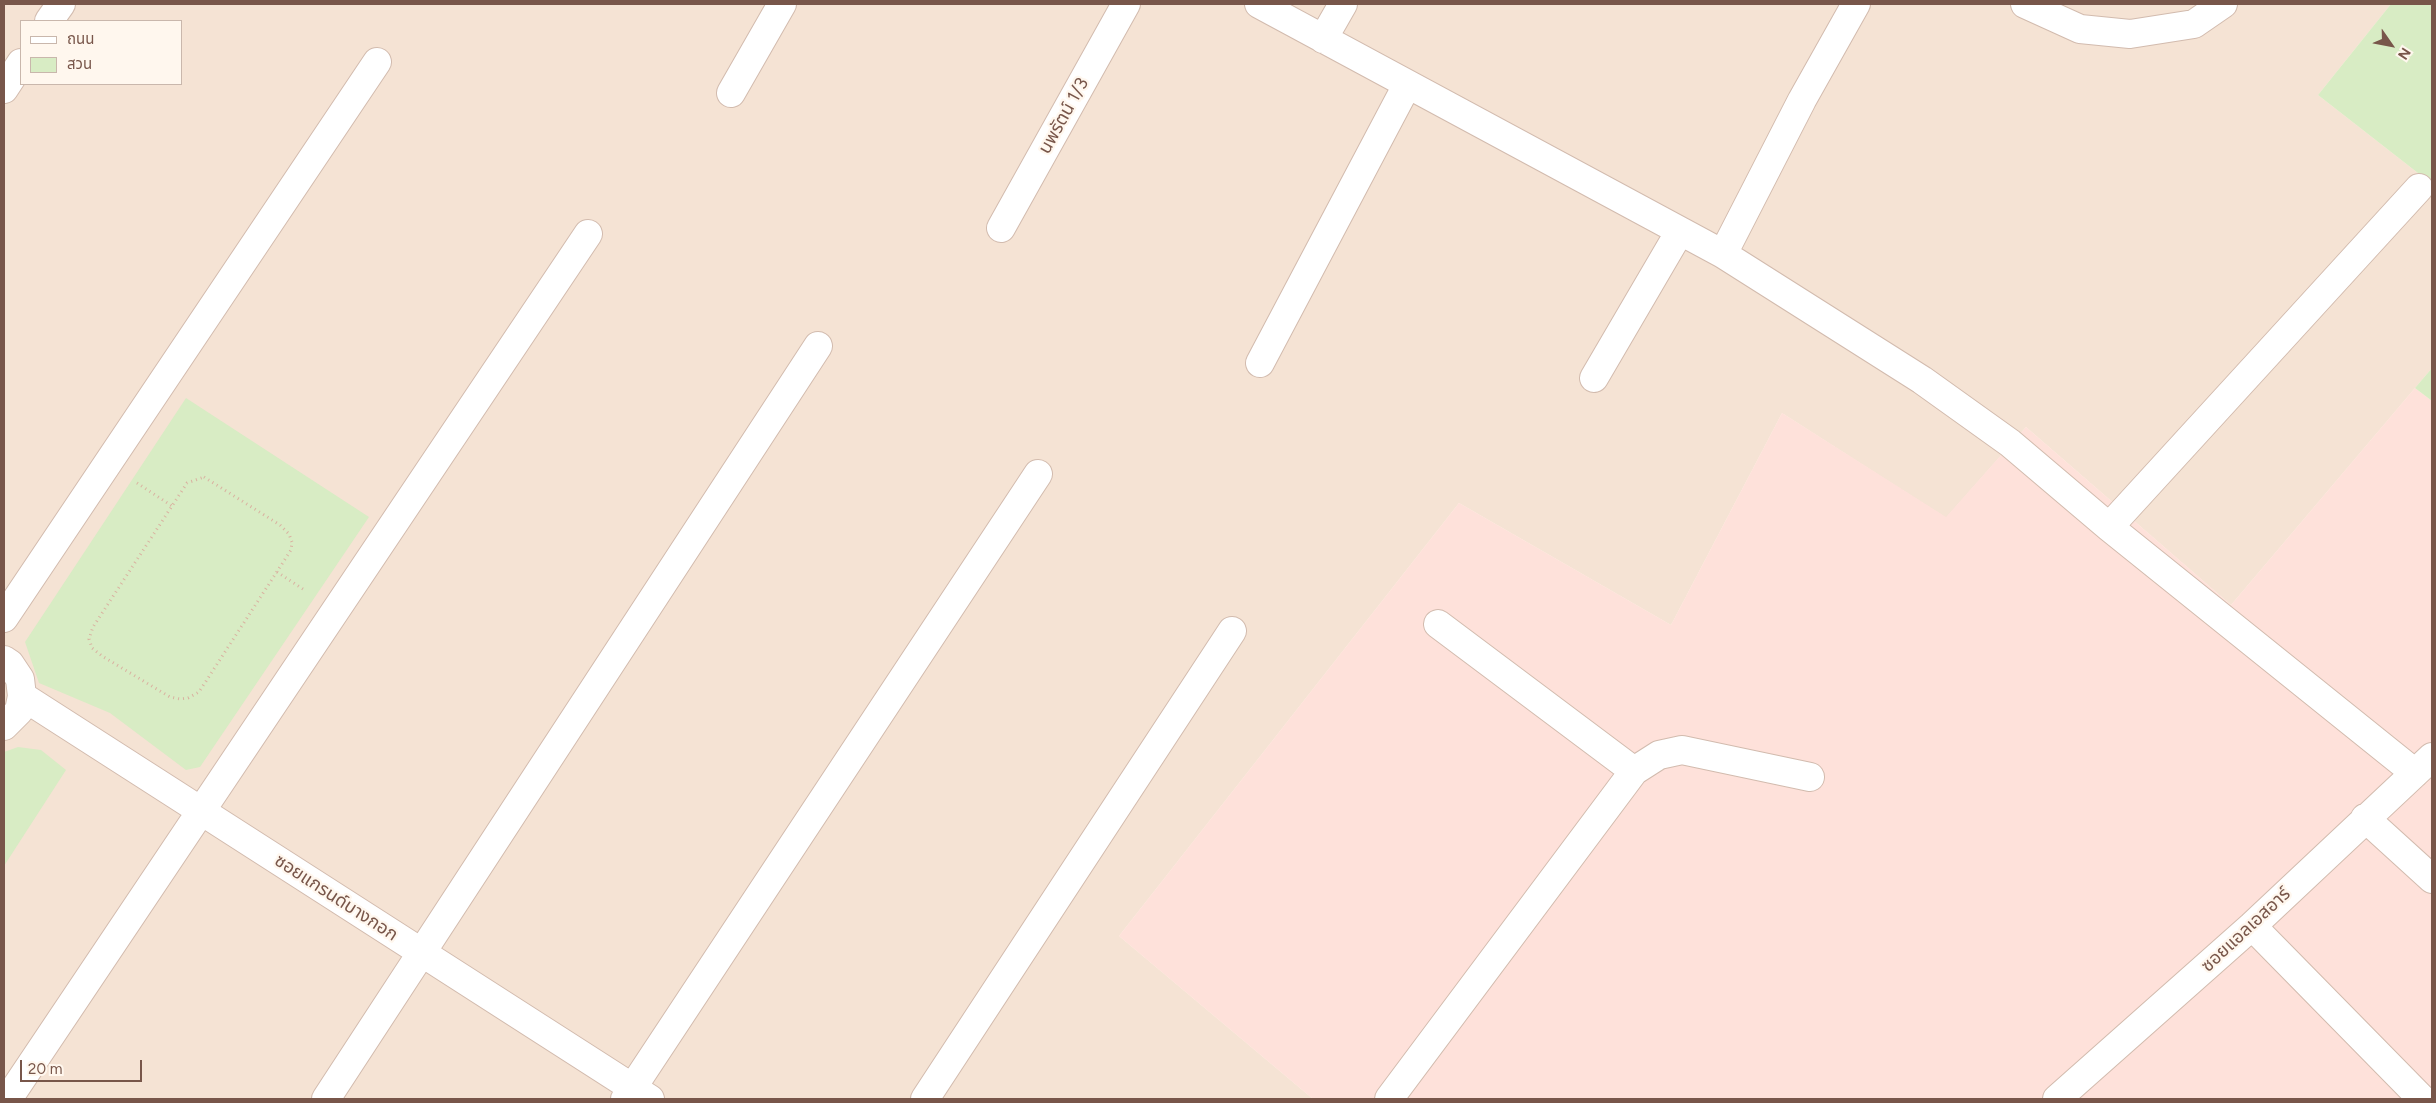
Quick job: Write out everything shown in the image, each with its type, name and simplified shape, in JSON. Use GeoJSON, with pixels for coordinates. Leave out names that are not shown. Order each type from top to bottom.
{"type":"FeatureCollection","features":[{"type":"Feature","properties":{"kind":"street"},"geometry":{"type":"LineString","coordinates":[[50,20],[61,4]]}},
{"type":"Feature","properties":{"kind":"street"},"geometry":{"type":"LineString","coordinates":[[732,93],[782,4]]}},
{"type":"Feature","properties":{"kind":"street","name":"นพรัตน์ 1/3"},"geometry":{"type":"LineString","coordinates":[[1001,228],[1126,4]]}},
{"type":"Feature","properties":{"kind":"street"},"geometry":{"type":"LineString","coordinates":[[1259,4],[1723,254],[1922,380],[2010,443],[2109,527],[2423,765]]}},
{"type":"Feature","properties":{"kind":"street"},"geometry":{"type":"LineString","coordinates":[[1323,39],[1343,4]]}},
{"type":"Feature","properties":{"kind":"street"},"geometry":{"type":"LineString","coordinates":[[1723,254],[1802,100],[1856,4]]}},
{"type":"Feature","properties":{"kind":"street"},"geometry":{"type":"LineString","coordinates":[[2025,4],[2080,29],[2130,34],[2194,24],[2223,4]]}},
{"type":"Feature","properties":{"kind":"street"},"geometry":{"type":"LineString","coordinates":[[4,618],[377,62]]}},
{"type":"Feature","properties":{"kind":"street"},"geometry":{"type":"LineString","coordinates":[[4,89],[20,65]]}},
{"type":"Feature","properties":{"kind":"street"},"geometry":{"type":"LineString","coordinates":[[1260,363],[1407,85]]}},
{"type":"Feature","properties":{"kind":"street"},"geometry":{"type":"LineString","coordinates":[[2109,527],[2419,188]]}},
{"type":"Feature","properties":{"kind":"street"},"geometry":{"type":"LineString","coordinates":[[1594,378],[1680,231]]}},
{"type":"Feature","properties":{"kind":"street"},"geometry":{"type":"LineString","coordinates":[[8,1099],[588,234]]}},
{"type":"Feature","properties":{"kind":"street"},"geometry":{"type":"LineString","coordinates":[[326,1099],[818,346]]}},
{"type":"Feature","properties":{"kind":"street"},"geometry":{"type":"LineString","coordinates":[[636,1096],[1038,474]]}},
{"type":"Feature","properties":{"kind":"street"},"geometry":{"type":"LineString","coordinates":[[1438,624],[1634,771]]}},
{"type":"Feature","properties":{"kind":"street"},"geometry":{"type":"LineString","coordinates":[[924,1099],[1232,631]]}},
{"type":"Feature","properties":{"kind":"street"},"geometry":{"type":"LineString","coordinates":[[4,660],[10,664],[20,679],[22,696],[19,711],[4,726]]}},
{"type":"Feature","properties":{"kind":"street","name":"ซอยแกรนด์บางกอก"},"geometry":{"type":"LineString","coordinates":[[22,696],[422,953],[636,1096]]}},
{"type":"Feature","properties":{"kind":"street"},"geometry":{"type":"LineString","coordinates":[[1389,1099],[1634,771],[1659,755],[1682,750],[1810,777]]}},
{"type":"Feature","properties":{"kind":"street","name":"ซอยแอลเอสอาร์"},"geometry":{"type":"LineString","coordinates":[[2057,1099],[2252,926],[2423,765]]}},
{"type":"Feature","properties":{"kind":"street"},"geometry":{"type":"LineString","coordinates":[[2365,818],[2432,879]]}},
{"type":"Feature","properties":{"kind":"street"},"geometry":{"type":"LineString","coordinates":[[2252,926],[2422,1099]]}},
{"type":"Feature","properties":{"kind":"path"},"geometry":{"type":"LineString","coordinates":[[107,464],[172,506]]}},
{"type":"Feature","properties":{"kind":"path"},"geometry":{"type":"LineString","coordinates":[[204,478],[280,525],[289,534],[292,542],[291,550],[199,692],[188,698],[180,699],[170,697],[102,656],[92,648],[89,639],[93,627],[172,506],[187,483],[195,479],[204,478]]}},
{"type":"Feature","properties":{"kind":"shaded area"},"geometry":{"type":"Polygon","coordinates":[[[4,4],[2391,4],[2318,95],[2432,184],[2432,368],[2231,605],[2026,427],[1946,518],[1782,413],[1671,625],[1459,503],[1119,936],[1313,1099],[4,1099],[4,4]]]}},
{"type":"Feature","properties":{"kind":"shaded area"},"geometry":{"type":"Polygon","coordinates":[[[2415,388],[2432,401],[2432,1099],[1313,1099],[1119,936],[1459,503],[1671,625],[1782,413],[1946,517],[2026,427],[2231,605],[2415,388]]]}},
{"type":"Feature","properties":{"kind":"green space"},"geometry":{"type":"Polygon","coordinates":[[[2391,4],[2432,4],[2432,184],[2318,95],[2391,4]]]}},
{"type":"Feature","properties":{"kind":"green space"},"geometry":{"type":"Polygon","coordinates":[[[2432,368],[2432,401],[2415,388],[2432,368]]]}},
{"type":"Feature","properties":{"kind":"green space"},"geometry":{"type":"Polygon","coordinates":[[[186,398],[369,517],[200,767],[186,770],[110,713],[39,683],[25,642],[186,398]]]}},
{"type":"Feature","properties":{"kind":"green space"},"geometry":{"type":"Polygon","coordinates":[[[18,747],[41,750],[66,770],[4,866],[4,752],[18,747]]]}}]}
